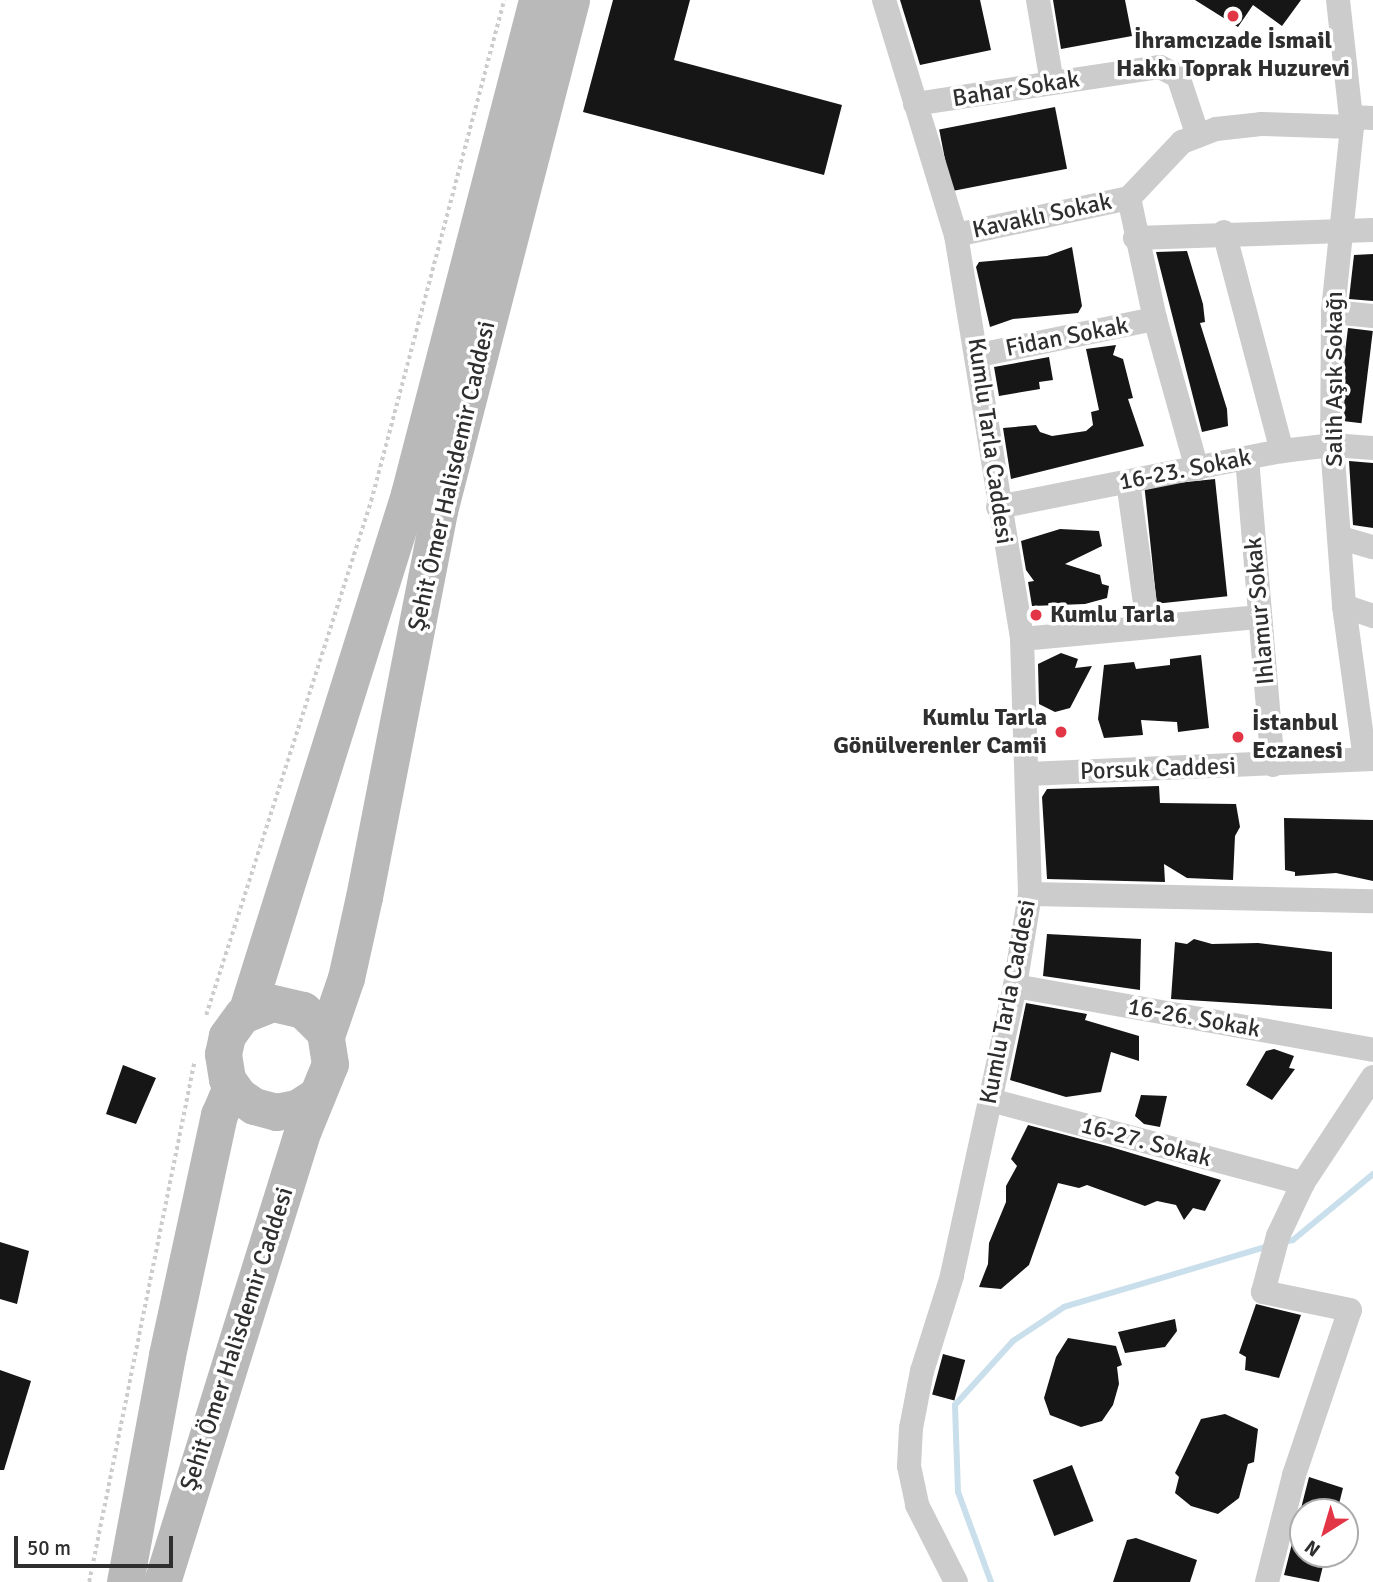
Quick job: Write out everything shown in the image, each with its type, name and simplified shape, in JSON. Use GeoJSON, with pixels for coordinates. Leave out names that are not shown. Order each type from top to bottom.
{"type":"FeatureCollection","features":[{"type":"Feature","properties":{"kind":"main road","name":"Şehit Ömer Halisdemir Caddesi"},"geometry":{"type":"LineString","coordinates":[[246,1013],[409,494],[537,0]]}},
{"type":"Feature","properties":{"kind":"main road","name":"Şehit Ömer Halisdemir Caddesi"},"geometry":{"type":"LineString","coordinates":[[326,1036],[346,978],[364,898],[439,511],[571,0]]}},
{"type":"Feature","properties":{"kind":"main road"},"geometry":{"type":"LineString","coordinates":[[265,1004],[291,1005],[313,1017],[326,1036],[330,1070],[314,1097],[291,1110],[272,1111],[254,1107],[231,1087],[223,1067],[223,1048],[233,1025],[246,1013],[265,1004]]}},
{"type":"Feature","properties":{"kind":"main road","name":"Şehit Ömer Halisdemir Caddesi"},"geometry":{"type":"LineString","coordinates":[[125,1582],[167,1355],[219,1115],[231,1087]]}},
{"type":"Feature","properties":{"kind":"main road","name":"Şehit Ömer Halisdemir Caddesi"},"geometry":{"type":"LineString","coordinates":[[162,1582],[314,1097]]}},
{"type":"Feature","properties":{"kind":"street","name":"Kumlu Tarla Caddesi"},"geometry":{"type":"LineString","coordinates":[[884,0],[956,235],[979,355],[998,507],[1022,639],[1030,894],[1015,986],[952,1276],[922,1371],[911,1428],[909,1466],[918,1505],[956,1582]]}},
{"type":"Feature","properties":{"kind":"street"},"geometry":{"type":"LineString","coordinates":[[1038,0],[1052,83]]}},
{"type":"Feature","properties":{"kind":"street","name":"Salih Aşık Sokağı"},"geometry":{"type":"LineString","coordinates":[[1338,0],[1359,121],[1339,229],[1333,312],[1332,446],[1345,606],[1369,759]]}},
{"type":"Feature","properties":{"kind":"street","name":"Bahar Sokak"},"geometry":{"type":"LineString","coordinates":[[915,104],[1160,67],[1178,76],[1198,136]]}},
{"type":"Feature","properties":{"kind":"street"},"geometry":{"type":"LineString","coordinates":[[1197,468],[1155,319],[1135,237],[1129,198],[1182,142],[1198,136],[1261,124],[1359,121]]}},
{"type":"Feature","properties":{"kind":"street","name":"Kavaklı Sokak"},"geometry":{"type":"LineString","coordinates":[[956,235],[1129,198]]}},
{"type":"Feature","properties":{"kind":"street"},"geometry":{"type":"LineString","coordinates":[[1135,237],[1224,232],[1373,230]]}},
{"type":"Feature","properties":{"kind":"street"},"geometry":{"type":"LineString","coordinates":[[1224,232],[1282,451]]}},
{"type":"Feature","properties":{"kind":"street"},"geometry":{"type":"LineString","coordinates":[[1333,312],[1373,316]]}},
{"type":"Feature","properties":{"kind":"street","name":"Fidan Sokak"},"geometry":{"type":"LineString","coordinates":[[979,355],[1155,319]]}},
{"type":"Feature","properties":{"kind":"street","name":"16-23. Sokak"},"geometry":{"type":"LineString","coordinates":[[998,507],[1282,451],[1332,446],[1373,448]]}},
{"type":"Feature","properties":{"kind":"street","name":"Ihlamur Sokak"},"geometry":{"type":"LineString","coordinates":[[1247,458],[1273,765]]}},
{"type":"Feature","properties":{"kind":"street"},"geometry":{"type":"LineString","coordinates":[[1128,482],[1148,625]]}},
{"type":"Feature","properties":{"kind":"street"},"geometry":{"type":"LineString","coordinates":[[1341,538],[1373,547]]}},
{"type":"Feature","properties":{"kind":"street"},"geometry":{"type":"LineString","coordinates":[[1345,606],[1373,616]]}},
{"type":"Feature","properties":{"kind":"street"},"geometry":{"type":"LineString","coordinates":[[1022,639],[1148,625],[1260,617]]}},
{"type":"Feature","properties":{"kind":"street","name":"Porsuk Caddesi"},"geometry":{"type":"LineString","coordinates":[[1028,774],[1369,759]]}},
{"type":"Feature","properties":{"kind":"street"},"geometry":{"type":"LineString","coordinates":[[1030,894],[1373,901]]}},
{"type":"Feature","properties":{"kind":"street","name":"16-26. Sokak"},"geometry":{"type":"LineString","coordinates":[[1015,986],[1373,1050]]}},
{"type":"Feature","properties":{"kind":"street"},"geometry":{"type":"LineString","coordinates":[[1267,1582],[1294,1475],[1350,1311],[1264,1292],[1278,1236],[1303,1183],[1373,1077]]}},
{"type":"Feature","properties":{"kind":"street","name":"16-27. Sokak"},"geometry":{"type":"LineString","coordinates":[[990,1100],[1303,1183]]}},
{"type":"Feature","properties":{"kind":"building"},"geometry":{"type":"Polygon","coordinates":[[[613,0],[690,0],[674,60],[842,105],[824,175],[583,112],[613,0]]]}},
{"type":"Feature","properties":{"kind":"building"},"geometry":{"type":"Polygon","coordinates":[[[900,0],[980,0],[991,50],[920,65],[900,0]]]}},
{"type":"Feature","properties":{"kind":"building"},"geometry":{"type":"Polygon","coordinates":[[[1053,0],[1125,0],[1132,36],[1061,49],[1053,0]]]}},
{"type":"Feature","properties":{"kind":"building","name":"İhramcızade İsmail Hakkı Toprak Huzurevi"},"geometry":{"type":"Polygon","coordinates":[[[1195,0],[1301,0],[1282,26],[1253,5],[1238,27],[1195,0]]]}},
{"type":"Feature","properties":{"kind":"building"},"geometry":{"type":"Polygon","coordinates":[[[1055,107],[1067,169],[951,191],[939,130],[1055,107]]]}},
{"type":"Feature","properties":{"kind":"building"},"geometry":{"type":"Polygon","coordinates":[[[1072,247],[1082,306],[1078,313],[1013,319],[990,327],[976,267],[979,262],[1047,256],[1072,247]]]}},
{"type":"Feature","properties":{"kind":"building"},"geometry":{"type":"Polygon","coordinates":[[[1187,251],[1203,304],[1205,322],[1200,323],[1227,409],[1228,426],[1202,432],[1156,252],[1187,251]]]}},
{"type":"Feature","properties":{"kind":"building"},"geometry":{"type":"Polygon","coordinates":[[[1373,254],[1373,301],[1349,299],[1354,255],[1373,254]]]}},
{"type":"Feature","properties":{"kind":"building"},"geometry":{"type":"Polygon","coordinates":[[[1348,328],[1373,331],[1361,423],[1337,420],[1348,328]]]}},
{"type":"Feature","properties":{"kind":"building"},"geometry":{"type":"Polygon","coordinates":[[[1116,345],[1113,355],[1123,359],[1133,398],[1128,399],[1144,446],[1011,479],[1003,428],[1036,425],[1040,432],[1052,436],[1086,431],[1093,425],[1091,412],[1099,410],[1086,349],[1116,345]]]}},
{"type":"Feature","properties":{"kind":"building"},"geometry":{"type":"Polygon","coordinates":[[[1049,357],[1053,380],[1039,382],[1040,389],[999,396],[994,367],[1049,357]]]}},
{"type":"Feature","properties":{"kind":"building"},"geometry":{"type":"Polygon","coordinates":[[[1349,461],[1373,463],[1373,528],[1353,525],[1349,461]]]}},
{"type":"Feature","properties":{"kind":"building"},"geometry":{"type":"Polygon","coordinates":[[[1215,479],[1227,596],[1157,604],[1144,486],[1215,479]]]}},
{"type":"Feature","properties":{"kind":"building"},"geometry":{"type":"Polygon","coordinates":[[[1060,529],[1099,531],[1102,546],[1065,564],[1100,575],[1102,584],[1109,586],[1107,598],[1085,604],[1032,606],[1028,582],[1034,581],[1026,570],[1021,541],[1060,529]]]}},
{"type":"Feature","properties":{"kind":"building"},"geometry":{"type":"Polygon","coordinates":[[[1061,653],[1078,659],[1075,668],[1092,666],[1070,708],[1055,712],[1039,704],[1038,664],[1061,653]]]}},
{"type":"Feature","properties":{"kind":"building"},"geometry":{"type":"Polygon","coordinates":[[[1201,655],[1209,728],[1178,732],[1177,722],[1141,720],[1143,735],[1104,738],[1098,719],[1104,665],[1134,662],[1136,669],[1170,665],[1170,659],[1201,655]]]}},
{"type":"Feature","properties":{"kind":"building"},"geometry":{"type":"Polygon","coordinates":[[[1159,786],[1160,803],[1236,804],[1240,827],[1235,836],[1233,880],[1187,878],[1164,864],[1165,882],[1047,879],[1042,797],[1047,789],[1159,786]]]}},
{"type":"Feature","properties":{"kind":"building"},"geometry":{"type":"Polygon","coordinates":[[[1284,818],[1373,820],[1373,881],[1336,873],[1295,876],[1295,872],[1285,870],[1284,818]]]}},
{"type":"Feature","properties":{"kind":"building"},"geometry":{"type":"Polygon","coordinates":[[[1047,934],[1141,939],[1140,990],[1043,976],[1047,934]]]}},
{"type":"Feature","properties":{"kind":"building"},"geometry":{"type":"Polygon","coordinates":[[[1194,939],[1212,944],[1258,943],[1332,952],[1332,1009],[1171,999],[1175,942],[1187,944],[1194,939]]]}},
{"type":"Feature","properties":{"kind":"building"},"geometry":{"type":"Polygon","coordinates":[[[1026,1003],[1087,1014],[1085,1020],[1139,1036],[1139,1061],[1111,1052],[1101,1092],[1066,1097],[1010,1080],[1026,1003]]]}},
{"type":"Feature","properties":{"kind":"building"},"geometry":{"type":"Polygon","coordinates":[[[1274,1049],[1294,1056],[1289,1068],[1295,1069],[1272,1100],[1246,1085],[1266,1051],[1274,1049]]]}},
{"type":"Feature","properties":{"kind":"building"},"geometry":{"type":"Polygon","coordinates":[[[123,1065],[156,1078],[136,1124],[106,1114],[123,1065]]]}},
{"type":"Feature","properties":{"kind":"building"},"geometry":{"type":"Polygon","coordinates":[[[1141,1095],[1167,1096],[1160,1127],[1144,1124],[1135,1116],[1141,1095]]]}},
{"type":"Feature","properties":{"kind":"building"},"geometry":{"type":"Polygon","coordinates":[[[1028,1125],[1221,1180],[1205,1211],[1193,1208],[1184,1220],[1176,1205],[1157,1201],[1145,1206],[1087,1185],[1079,1188],[1058,1183],[1029,1265],[1001,1289],[979,1287],[988,1264],[989,1243],[1006,1202],[1006,1186],[1017,1166],[1011,1159],[1028,1125]]]}},
{"type":"Feature","properties":{"kind":"building"},"geometry":{"type":"Polygon","coordinates":[[[0,1242],[29,1251],[17,1304],[0,1299],[0,1242]]]}},
{"type":"Feature","properties":{"kind":"building"},"geometry":{"type":"Polygon","coordinates":[[[1256,1304],[1301,1315],[1279,1378],[1245,1370],[1246,1357],[1239,1353],[1256,1304]]]}},
{"type":"Feature","properties":{"kind":"building"},"geometry":{"type":"Polygon","coordinates":[[[1175,1319],[1177,1331],[1165,1347],[1125,1353],[1118,1332],[1175,1319]]]}},
{"type":"Feature","properties":{"kind":"building"},"geometry":{"type":"Polygon","coordinates":[[[1068,1338],[1116,1346],[1122,1365],[1117,1367],[1119,1384],[1113,1405],[1102,1421],[1081,1427],[1050,1415],[1044,1398],[1056,1357],[1068,1338]]]}},
{"type":"Feature","properties":{"kind":"building"},"geometry":{"type":"Polygon","coordinates":[[[943,1354],[965,1360],[954,1401],[932,1395],[943,1354]]]}},
{"type":"Feature","properties":{"kind":"building"},"geometry":{"type":"Polygon","coordinates":[[[0,1370],[31,1381],[4,1470],[0,1470],[0,1370]]]}},
{"type":"Feature","properties":{"kind":"building"},"geometry":{"type":"Polygon","coordinates":[[[1225,1414],[1258,1429],[1254,1462],[1248,1464],[1239,1498],[1218,1514],[1191,1506],[1175,1493],[1179,1477],[1175,1473],[1201,1419],[1225,1414]]]}},
{"type":"Feature","properties":{"kind":"building"},"geometry":{"type":"Polygon","coordinates":[[[1072,1465],[1094,1521],[1054,1536],[1033,1480],[1072,1465]]]}},
{"type":"Feature","properties":{"kind":"building"},"geometry":{"type":"Polygon","coordinates":[[[1309,1477],[1343,1488],[1340,1498],[1304,1498],[1309,1477]]]}},
{"type":"Feature","properties":{"kind":"building"},"geometry":{"type":"Polygon","coordinates":[[[1136,1538],[1197,1560],[1190,1582],[1113,1582],[1127,1540],[1136,1538]]]}},
{"type":"Feature","properties":{"kind":"building"},"geometry":{"type":"Polygon","coordinates":[[[1289,1555],[1289,1568],[1322,1568],[1319,1582],[1284,1575],[1289,1555]]]}},
{"type":"Feature","properties":{"kind":"waterway"},"geometry":{"type":"LineString","coordinates":[[1283,1242],[1293,1240],[1373,1174]]}},
{"type":"Feature","properties":{"kind":"waterway"},"geometry":{"type":"LineString","coordinates":[[991,1582],[958,1492],[955,1405],[1013,1341],[1064,1307],[1269,1246]]}},
{"type":"Feature","properties":{"kind":"place","name":"İhramcızade İsmail Hakkı Toprak Huzurevi"},"geometry":{"type":"Point","coordinates":[1233,16]}},
{"type":"Feature","properties":{"kind":"place","name":"Kumlu Tarla"},"geometry":{"type":"Point","coordinates":[1036,615]}},
{"type":"Feature","properties":{"kind":"place","name":"Kumlu Tarla Gönülverenler Camii"},"geometry":{"type":"Point","coordinates":[1061,732]}},
{"type":"Feature","properties":{"kind":"place","name":"İstanbul Eczanesi"},"geometry":{"type":"Point","coordinates":[1238,737]}}]}
